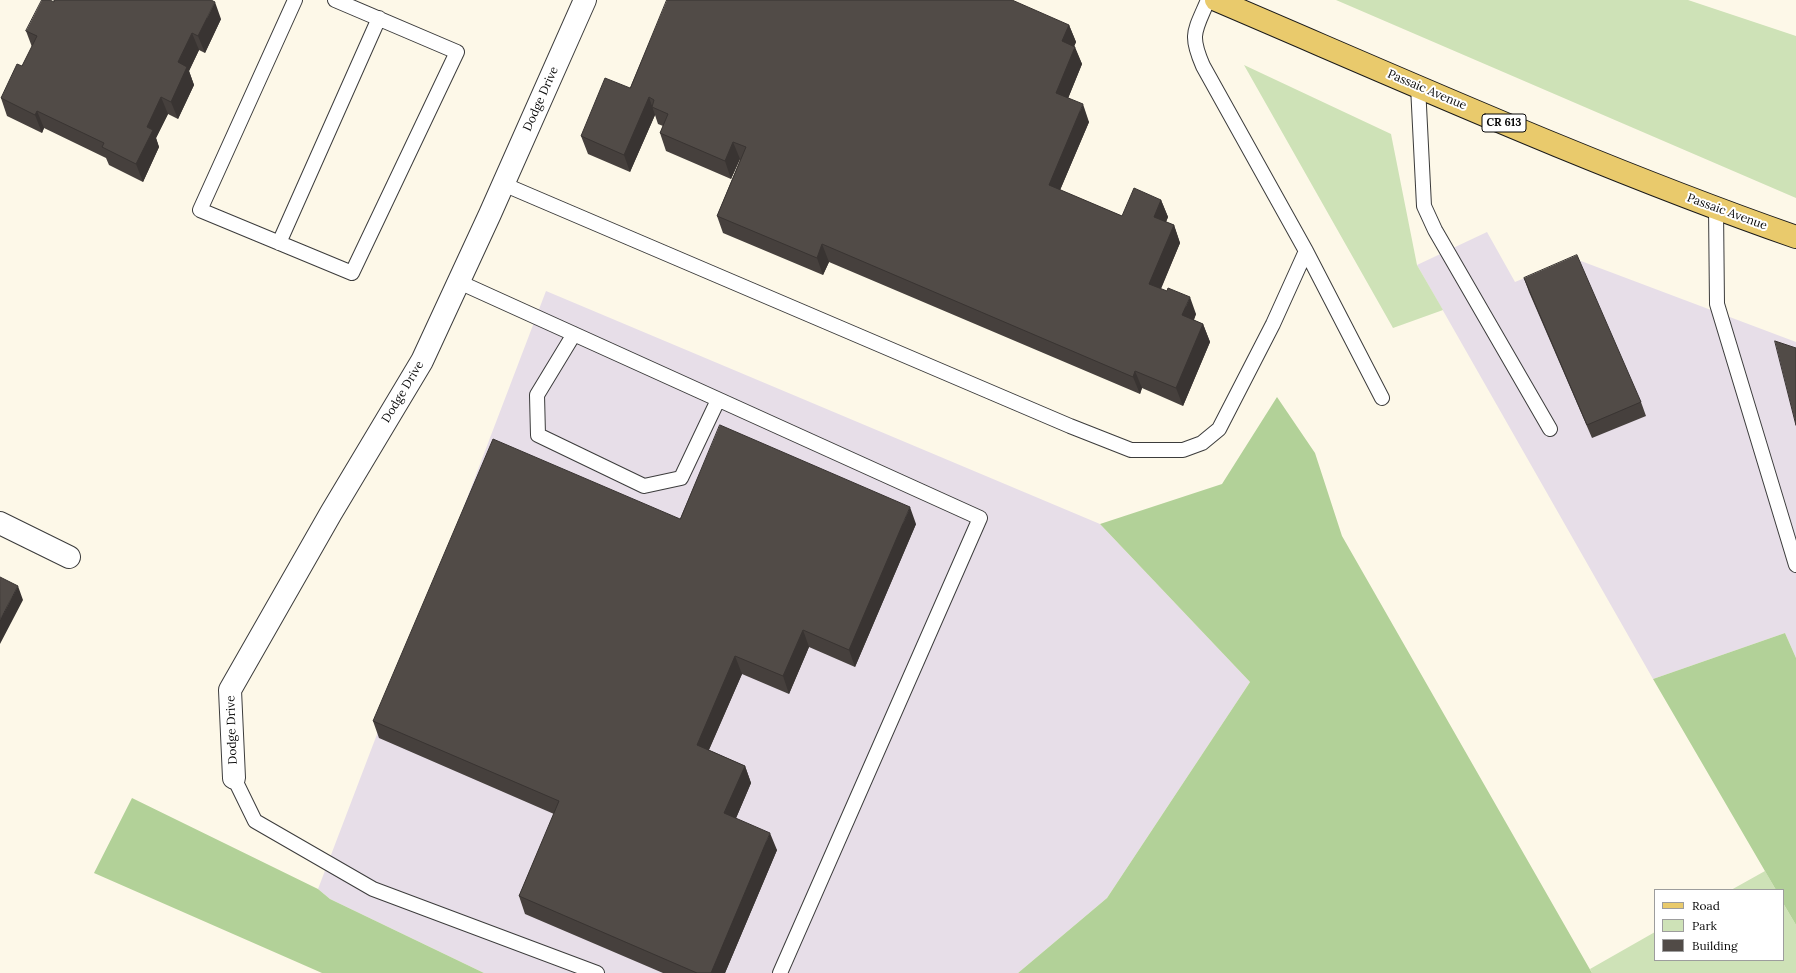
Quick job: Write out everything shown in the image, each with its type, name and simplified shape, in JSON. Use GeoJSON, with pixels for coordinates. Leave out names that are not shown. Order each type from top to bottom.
{"type":"FeatureCollection","features":[{"type":"Feature","properties":{"kind":"main road","name":"Passaic Avenue"},"geometry":{"type":"LineString","coordinates":[[1216,0],[1590,159],[1716,209],[1796,237]]}},
{"type":"Feature","properties":{"kind":"street","name":"Dodge Drive"},"geometry":{"type":"LineString","coordinates":[[234,778],[230,690],[331,513],[422,361],[459,282],[585,0]]}},
{"type":"Feature","properties":{"kind":"street"},"geometry":{"type":"LineString","coordinates":[[0,523],[70,558]]}},
{"type":"Feature","properties":{"kind":"lane"},"geometry":{"type":"LineString","coordinates":[[295,0],[200,210],[352,273],[456,52],[335,0]]}},
{"type":"Feature","properties":{"kind":"lane"},"geometry":{"type":"LineString","coordinates":[[1208,0],[1195,31],[1194,47],[1203,66],[1306,251],[1382,398]]}},
{"type":"Feature","properties":{"kind":"lane"},"geometry":{"type":"LineString","coordinates":[[279,243],[379,18]]}},
{"type":"Feature","properties":{"kind":"lane"},"geometry":{"type":"LineString","coordinates":[[1418,86],[1424,206],[1435,230],[1550,429]]}},
{"type":"Feature","properties":{"kind":"lane"},"geometry":{"type":"LineString","coordinates":[[503,184],[1070,426],[1131,450],[1183,450],[1202,443],[1219,429],[1279,312],[1306,251]]}},
{"type":"Feature","properties":{"kind":"lane"},"geometry":{"type":"LineString","coordinates":[[1716,209],[1717,304],[1796,565]]}},
{"type":"Feature","properties":{"kind":"lane"},"geometry":{"type":"LineString","coordinates":[[459,282],[980,518],[780,973]]}},
{"type":"Feature","properties":{"kind":"lane"},"geometry":{"type":"LineString","coordinates":[[574,334],[537,395],[538,435],[644,486],[681,478],[718,400]]}},
{"type":"Feature","properties":{"kind":"lane"},"geometry":{"type":"LineString","coordinates":[[234,778],[255,821],[373,889],[596,973]]}},
{"type":"Feature","properties":{"kind":"shaded area"},"geometry":{"type":"Polygon","coordinates":[[[1487,232],[1515,282],[1573,258],[1796,342],[1796,658],[1785,633],[1653,679],[1417,265],[1487,232]]]}},
{"type":"Feature","properties":{"kind":"shaded area"},"geometry":{"type":"Polygon","coordinates":[[[546,291],[1100,524],[1250,682],[1107,898],[1018,973],[484,973],[330,899],[318,889],[546,291]]]}},
{"type":"Feature","properties":{"kind":"green space"},"geometry":{"type":"Polygon","coordinates":[[[1336,0],[1688,0],[1796,36],[1796,198],[1336,0]]]}},
{"type":"Feature","properties":{"kind":"green space"},"geometry":{"type":"Polygon","coordinates":[[[1244,65],[1391,134],[1417,265],[1443,310],[1393,328],[1244,65]]]}},
{"type":"Feature","properties":{"kind":"green space"},"geometry":{"type":"Polygon","coordinates":[[[1277,397],[1315,453],[1342,536],[1592,973],[1018,973],[1107,898],[1250,682],[1100,524],[1222,484],[1277,397]]]}},
{"type":"Feature","properties":{"kind":"green space"},"geometry":{"type":"Polygon","coordinates":[[[1785,633],[1796,658],[1796,925],[1784,905],[1784,889],[1775,889],[1653,679],[1785,633]]]}},
{"type":"Feature","properties":{"kind":"green space"},"geometry":{"type":"Polygon","coordinates":[[[132,798],[318,889],[330,899],[484,973],[322,973],[94,873],[132,798]]]}},
{"type":"Feature","properties":{"kind":"green space"},"geometry":{"type":"Polygon","coordinates":[[[1765,871],[1775,889],[1733,889],[1765,871]]]}},
{"type":"Feature","properties":{"kind":"green space"},"geometry":{"type":"Polygon","coordinates":[[[1784,905],[1796,925],[1796,973],[1592,973],[1590,969],[1654,933],[1654,961],[1784,961],[1784,905]]]}},
{"type":"Feature","properties":{"kind":"building"},"geometry":{"type":"Polygon","coordinates":[[[42,0],[50,0],[54,2],[54,0],[211,0],[215,2],[198,36],[192,33],[178,62],[187,67],[171,102],[161,97],[147,127],[153,130],[136,164],[102,147],[104,143],[37,111],[35,115],[1,98],[17,64],[22,66],[37,36],[26,31],[42,0]]]}},
{"type":"Feature","properties":{"kind":"building"},"geometry":{"type":"Polygon","coordinates":[[[667,0],[1012,0],[1069,25],[1062,41],[1075,47],[1056,93],[1083,104],[1049,185],[1122,216],[1134,188],[1161,200],[1154,217],[1174,225],[1149,284],[1167,291],[1168,288],[1190,297],[1182,315],[1203,324],[1176,388],[1135,371],[1133,377],[822,244],[817,258],[717,216],[746,147],[733,142],[725,161],[660,133],[668,114],[652,107],[654,100],[649,97],[624,155],[581,136],[605,78],[630,88],[667,0]]]}},
{"type":"Feature","properties":{"kind":"building"},"geometry":{"type":"Polygon","coordinates":[[[1577,255],[1641,402],[1587,425],[1524,278],[1577,255]]]}},
{"type":"Feature","properties":{"kind":"building"},"geometry":{"type":"Polygon","coordinates":[[[1775,341],[1796,348],[1796,425],[1775,341]]]}},
{"type":"Feature","properties":{"kind":"building"},"geometry":{"type":"Polygon","coordinates":[[[720,425],[910,507],[849,650],[803,630],[783,676],[735,656],[697,745],[745,766],[724,813],[770,833],[711,973],[697,973],[519,896],[559,801],[373,721],[493,439],[680,519],[720,425]]]}},
{"type":"Feature","properties":{"kind":"building"},"geometry":{"type":"Polygon","coordinates":[[[0,577],[18,586],[0,620],[0,577]]]}}]}
